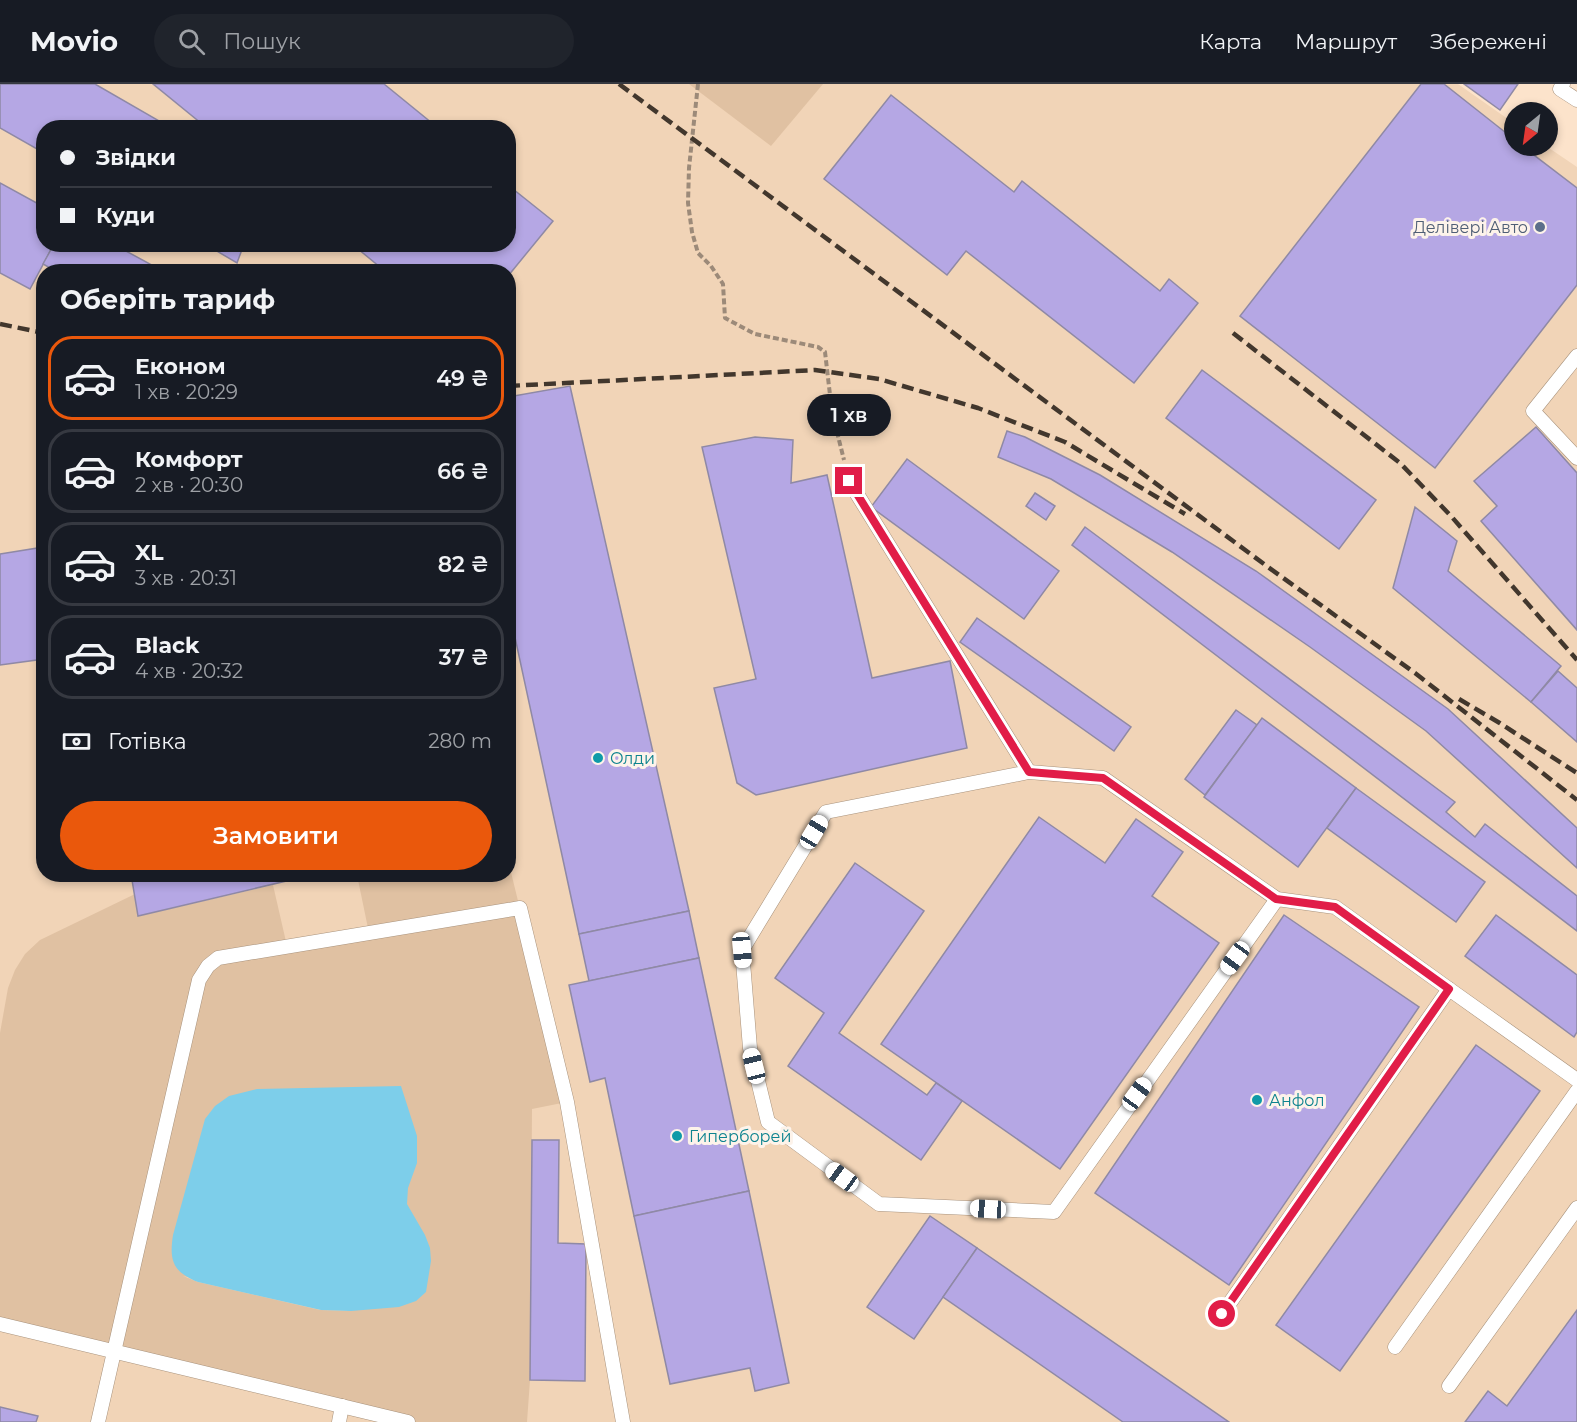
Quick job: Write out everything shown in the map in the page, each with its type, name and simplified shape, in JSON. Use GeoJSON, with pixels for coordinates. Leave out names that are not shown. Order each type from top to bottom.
{"type":"FeatureCollection","features":[{"type":"Feature","properties":{"kind":"lane"},"geometry":{"type":"LineString","coordinates":[[1563,84],[1560,89],[1577,100]]}},
{"type":"Feature","properties":{"kind":"lane"},"geometry":{"type":"LineString","coordinates":[[1577,356],[1533,411],[1577,458]]}},
{"type":"Feature","properties":{"kind":"lane"},"geometry":{"type":"LineString","coordinates":[[849,481],[1029,772]]}},
{"type":"Feature","properties":{"kind":"lane"},"geometry":{"type":"LineString","coordinates":[[1276,899],[1054,1212],[879,1204],[768,1122],[750,1048],[742,950],[826,812],[1029,772],[1103,778],[1276,899],[1335,907],[1577,1080]]}},
{"type":"Feature","properties":{"kind":"lane"},"geometry":{"type":"LineString","coordinates":[[98,1422],[199,980],[208,966],[218,958],[520,908],[567,1102],[623,1422]]}},
{"type":"Feature","properties":{"kind":"lane"},"geometry":{"type":"LineString","coordinates":[[1222,1314],[1449,989]]}},
{"type":"Feature","properties":{"kind":"lane"},"geometry":{"type":"LineString","coordinates":[[1395,1347],[1577,1091]]}},
{"type":"Feature","properties":{"kind":"lane"},"geometry":{"type":"LineString","coordinates":[[1449,1386],[1577,1208]]}},
{"type":"Feature","properties":{"kind":"lane"},"geometry":{"type":"LineString","coordinates":[[0,1324],[408,1422]]}},
{"type":"Feature","properties":{"kind":"lane"},"geometry":{"type":"LineString","coordinates":[[339,1422],[342,1406]]}},
{"type":"Feature","properties":{"kind":"path"},"geometry":{"type":"LineString","coordinates":[[698,84],[689,168],[688,203],[698,254],[723,284],[725,318],[755,334],[818,347],[825,352],[832,412],[849,481]]}},
{"type":"Feature","properties":{"kind":"shaded area"},"geometry":{"type":"Polygon","coordinates":[[[0,84],[1458,84],[1504,116],[1504,156],[1558,156],[1558,154],[1577,167],[1577,1422],[0,1422],[0,84]]]}},
{"type":"Feature","properties":{"kind":"shaded area"},"geometry":{"type":"Polygon","coordinates":[[[689,84],[823,84],[771,146],[689,84]]]}},
{"type":"Feature","properties":{"kind":"shaded area"},"geometry":{"type":"Polygon","coordinates":[[[358,882],[513,882],[567,1102],[532,1109],[530,1380],[527,1422],[408,1422],[0,1324],[0,1033],[8,988],[25,954],[40,940],[135,894],[139,916],[273,885],[287,946],[369,933],[358,882]],[[183,1276],[198,1282],[320,1310],[351,1311],[183,1276]]]}},
{"type":"Feature","properties":{"kind":"water"},"geometry":{"type":"Polygon","coordinates":[[[401,1086],[417,1136],[417,1163],[408,1188],[407,1204],[425,1235],[430,1248],[431,1261],[426,1292],[416,1301],[399,1307],[351,1311],[321,1310],[198,1282],[178,1270],[172,1252],[173,1235],[205,1119],[215,1106],[229,1096],[257,1089],[401,1086]]]}},
{"type":"Feature","properties":{"kind":"building"},"geometry":{"type":"Polygon","coordinates":[[[0,84],[95,84],[158,120],[36,120],[36,148],[0,128],[0,84]]]}},
{"type":"Feature","properties":{"kind":"building"},"geometry":{"type":"Polygon","coordinates":[[[153,84],[384,84],[428,120],[197,120],[153,84]]]}},
{"type":"Feature","properties":{"kind":"building"},"geometry":{"type":"Polygon","coordinates":[[[1421,84],[1444,84],[1504,131],[1504,156],[1535,156],[1577,188],[1577,285],[1435,468],[1240,316],[1421,84]]]}},
{"type":"Feature","properties":{"kind":"building"},"geometry":{"type":"Polygon","coordinates":[[[1464,84],[1518,84],[1500,110],[1464,84]]]}},
{"type":"Feature","properties":{"kind":"building"},"geometry":{"type":"Polygon","coordinates":[[[891,95],[1014,192],[1022,181],[1160,291],[1169,279],[1198,303],[1134,383],[966,251],[947,275],[824,179],[891,95]]]}},
{"type":"Feature","properties":{"kind":"building"},"geometry":{"type":"Polygon","coordinates":[[[0,183],[36,203],[36,252],[50,252],[43,264],[36,264],[36,278],[30,289],[0,273],[0,183]]]}},
{"type":"Feature","properties":{"kind":"building"},"geometry":{"type":"Polygon","coordinates":[[[516,191],[553,221],[516,266],[516,264],[376,264],[362,252],[516,252],[516,191]]]}},
{"type":"Feature","properties":{"kind":"building"},"geometry":{"type":"Polygon","coordinates":[[[50,252],[128,252],[150,264],[43,264],[50,252]]]}},
{"type":"Feature","properties":{"kind":"building"},"geometry":{"type":"Polygon","coordinates":[[[218,252],[241,252],[237,263],[218,252]]]}},
{"type":"Feature","properties":{"kind":"building"},"geometry":{"type":"Polygon","coordinates":[[[1202,370],[1376,500],[1339,549],[1166,418],[1202,370]]]}},
{"type":"Feature","properties":{"kind":"building","name":"Олди"},"geometry":{"type":"Polygon","coordinates":[[[570,386],[689,911],[579,934],[516,642],[516,396],[570,386]]]}},
{"type":"Feature","properties":{"kind":"building"},"geometry":{"type":"Polygon","coordinates":[[[1536,427],[1577,473],[1577,630],[1481,521],[1497,506],[1474,481],[1536,427]]]}},
{"type":"Feature","properties":{"kind":"building"},"geometry":{"type":"Polygon","coordinates":[[[1007,431],[1025,437],[1100,475],[1256,571],[1448,709],[1577,828],[1577,868],[1426,731],[1310,647],[1172,552],[1051,479],[998,457],[1007,431]]]}},
{"type":"Feature","properties":{"kind":"building"},"geometry":{"type":"Polygon","coordinates":[[[755,437],[793,440],[791,483],[827,475],[872,678],[950,661],[967,748],[756,795],[737,783],[714,688],[756,679],[702,447],[755,437]]]}},
{"type":"Feature","properties":{"kind":"building"},"geometry":{"type":"Polygon","coordinates":[[[907,459],[1059,571],[1024,619],[871,507],[907,459]]]}},
{"type":"Feature","properties":{"kind":"building"},"geometry":{"type":"Polygon","coordinates":[[[1035,493],[1055,506],[1046,520],[1026,506],[1035,493]]]}},
{"type":"Feature","properties":{"kind":"building"},"geometry":{"type":"Polygon","coordinates":[[[1415,507],[1457,541],[1448,571],[1561,666],[1531,702],[1393,588],[1415,507]]]}},
{"type":"Feature","properties":{"kind":"building"},"geometry":{"type":"Polygon","coordinates":[[[1085,527],[1455,802],[1446,812],[1475,837],[1485,824],[1577,896],[1577,931],[1072,545],[1085,527]]]}},
{"type":"Feature","properties":{"kind":"building"},"geometry":{"type":"Polygon","coordinates":[[[36,548],[36,660],[0,665],[0,554],[36,548]]]}},
{"type":"Feature","properties":{"kind":"building"},"geometry":{"type":"Polygon","coordinates":[[[977,618],[1131,727],[1114,751],[960,642],[977,618]]]}},
{"type":"Feature","properties":{"kind":"building"},"geometry":{"type":"Polygon","coordinates":[[[1558,671],[1577,688],[1577,742],[1531,702],[1558,671]]]}},
{"type":"Feature","properties":{"kind":"building"},"geometry":{"type":"Polygon","coordinates":[[[1236,710],[1257,725],[1205,795],[1185,779],[1236,710]]]}},
{"type":"Feature","properties":{"kind":"building"},"geometry":{"type":"Polygon","coordinates":[[[1262,718],[1356,788],[1298,867],[1204,797],[1262,718]]]}},
{"type":"Feature","properties":{"kind":"building"},"geometry":{"type":"Polygon","coordinates":[[[1356,788],[1485,882],[1456,922],[1327,828],[1356,788]]]}},
{"type":"Feature","properties":{"kind":"building"},"geometry":{"type":"Polygon","coordinates":[[[1039,817],[1105,863],[1136,819],[1183,852],[1152,896],[1219,943],[1060,1169],[881,1044],[1039,817]]]}},
{"type":"Feature","properties":{"kind":"building"},"geometry":{"type":"Polygon","coordinates":[[[855,863],[924,911],[839,1033],[927,1095],[936,1083],[962,1101],[921,1160],[788,1066],[824,1013],[775,978],[855,863]]]}},
{"type":"Feature","properties":{"kind":"building"},"geometry":{"type":"Polygon","coordinates":[[[132,882],[282,882],[138,916],[132,882]]]}},
{"type":"Feature","properties":{"kind":"building"},"geometry":{"type":"Polygon","coordinates":[[[689,911],[699,958],[589,981],[579,934],[689,911]]]}},
{"type":"Feature","properties":{"kind":"building","name":"Анфол"},"geometry":{"type":"Polygon","coordinates":[[[1284,915],[1419,1007],[1229,1285],[1095,1193],[1284,915]]]}},
{"type":"Feature","properties":{"kind":"building"},"geometry":{"type":"Polygon","coordinates":[[[1496,915],[1577,975],[1577,1032],[1574,1037],[1465,956],[1496,915]]]}},
{"type":"Feature","properties":{"kind":"building","name":"Гиперборей"},"geometry":{"type":"Polygon","coordinates":[[[699,958],[749,1191],[634,1216],[605,1078],[590,1082],[569,985],[699,958]]]}},
{"type":"Feature","properties":{"kind":"building"},"geometry":{"type":"Polygon","coordinates":[[[1476,1045],[1540,1091],[1340,1371],[1276,1325],[1476,1045]]]}},
{"type":"Feature","properties":{"kind":"building"},"geometry":{"type":"Polygon","coordinates":[[[532,1140],[559,1140],[558,1243],[586,1244],[585,1381],[530,1380],[532,1140]]]}},
{"type":"Feature","properties":{"kind":"building"},"geometry":{"type":"Polygon","coordinates":[[[749,1191],[789,1383],[755,1391],[750,1368],[670,1384],[634,1216],[749,1191]]]}},
{"type":"Feature","properties":{"kind":"building"},"geometry":{"type":"Polygon","coordinates":[[[930,1216],[977,1248],[914,1339],[867,1307],[930,1216]]]}},
{"type":"Feature","properties":{"kind":"building"},"geometry":{"type":"Polygon","coordinates":[[[977,1248],[1229,1422],[1123,1422],[943,1297],[977,1248]]]}},
{"type":"Feature","properties":{"kind":"building"},"geometry":{"type":"Polygon","coordinates":[[[1577,1310],[1577,1422],[1465,1422],[1488,1391],[1507,1406],[1577,1310]]]}},
{"type":"Feature","properties":{"kind":"building"},"geometry":{"type":"Polygon","coordinates":[[[0,1407],[38,1416],[36,1422],[0,1422],[0,1407]]]}},
{"type":"Feature","properties":{"kind":"railway"},"geometry":{"type":"LineString","coordinates":[[619,84],[1268,567],[1415,673],[1577,800]]}},
{"type":"Feature","properties":{"kind":"railway"},"geometry":{"type":"LineString","coordinates":[[0,324],[36,331]]}},
{"type":"Feature","properties":{"kind":"railway"},"geometry":{"type":"LineString","coordinates":[[1233,333],[1400,463],[1451,516],[1577,660]]}},
{"type":"Feature","properties":{"kind":"railway"},"geometry":{"type":"LineString","coordinates":[[516,386],[815,370],[879,379],[978,408],[1065,442],[1185,514]]}},
{"type":"Feature","properties":{"kind":"railway"},"geometry":{"type":"LineString","coordinates":[[1459,699],[1577,773]]}},
{"type":"Feature","properties":{"kind":"place","name":"Делівері Авто"},"geometry":{"type":"Point","coordinates":[1540,227]}},
{"type":"Feature","properties":{"kind":"place","name":"Олди"},"geometry":{"type":"Point","coordinates":[598,758]}},
{"type":"Feature","properties":{"kind":"place","name":"Анфол"},"geometry":{"type":"Point","coordinates":[1257,1100]}},
{"type":"Feature","properties":{"kind":"place","name":"Гиперборей"},"geometry":{"type":"Point","coordinates":[677,1136]}},
{"type":"Feature","properties":{"kind":"route"},"geometry":{"type":"LineString","coordinates":[[849,481],[1029,772],[1103,778],[1276,899],[1335,907],[1449,989],[1222,1314]]}}]}
